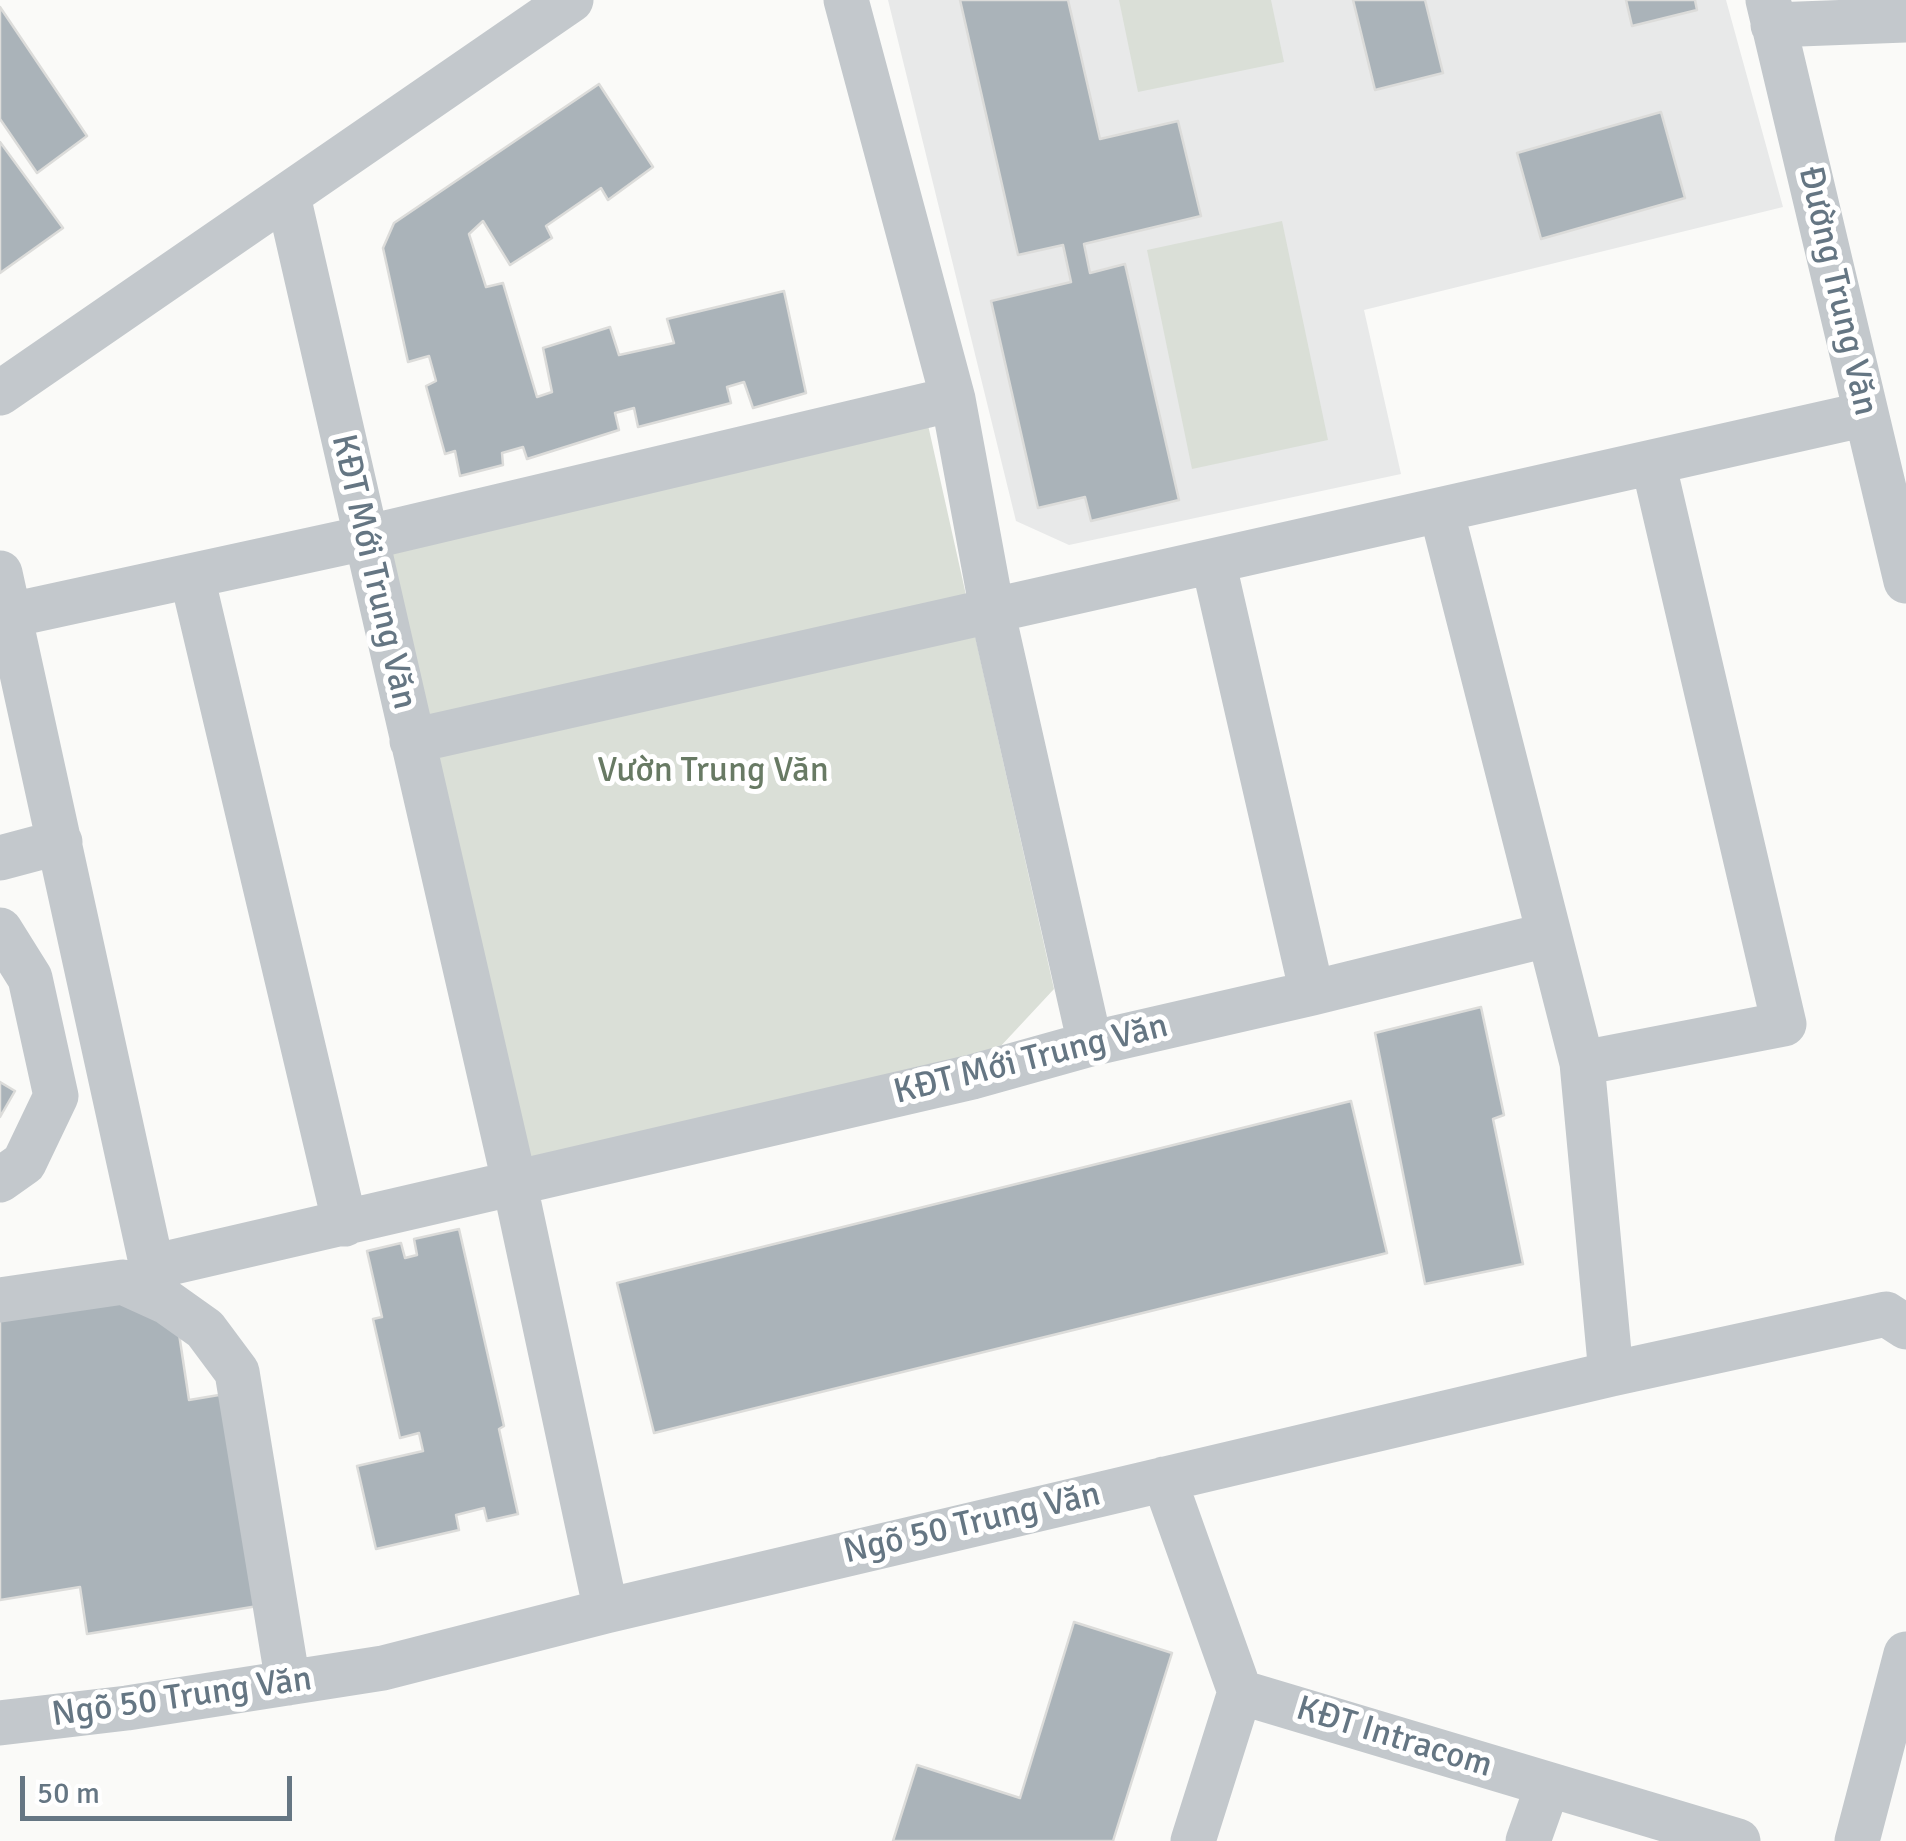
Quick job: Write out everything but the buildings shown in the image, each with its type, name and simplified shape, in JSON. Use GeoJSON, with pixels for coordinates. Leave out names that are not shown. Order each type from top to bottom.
{"type":"FeatureCollection","features":[{"type":"Feature","properties":{"kind":"street"},"geometry":{"type":"LineString","coordinates":[[0,393],[571,0]]}},
{"type":"Feature","properties":{"kind":"street"},"geometry":{"type":"LineString","coordinates":[[846,0],[952,400],[992,610],[1090,1044]]}},
{"type":"Feature","properties":{"kind":"street"},"geometry":{"type":"LineString","coordinates":[[1770,12],[1906,20]]}},
{"type":"Feature","properties":{"kind":"street","name":"Đường Trung Văn"},"geometry":{"type":"LineString","coordinates":[[1770,12],[1906,581]]}},
{"type":"Feature","properties":{"kind":"street","name":"KĐT Mới Trung Văn"},"geometry":{"type":"LineString","coordinates":[[288,196],[514,1181],[606,1611]]}},
{"type":"Feature","properties":{"kind":"street"},"geometry":{"type":"LineString","coordinates":[[6,594],[192,577],[952,400]]}},
{"type":"Feature","properties":{"kind":"street"},"geometry":{"type":"LineString","coordinates":[[412,741],[1866,414]]}},
{"type":"Feature","properties":{"kind":"street"},"geometry":{"type":"LineString","coordinates":[[1582,1063],[1784,1024],[1653,462]]}},
{"type":"Feature","properties":{"kind":"street"},"geometry":{"type":"LineString","coordinates":[[1441,510],[1582,1063],[1612,1374]]}},
{"type":"Feature","properties":{"kind":"street"},"geometry":{"type":"LineString","coordinates":[[1213,561],[1312,994]]}},
{"type":"Feature","properties":{"kind":"street"},"geometry":{"type":"LineString","coordinates":[[192,577],[345,1224]]}},
{"type":"Feature","properties":{"kind":"street","name":"KĐT Mới Trung Văn"},"geometry":{"type":"LineString","coordinates":[[6,594],[152,1266],[972,1077],[1090,1044],[1312,994],[1548,934]]}},
{"type":"Feature","properties":{"kind":"street"},"geometry":{"type":"LineString","coordinates":[[0,858],[60,842]]}},
{"type":"Feature","properties":{"kind":"street"},"geometry":{"type":"LineString","coordinates":[[0,1180],[24,1163],[56,1096],[30,978],[0,928],[75,910]]}},
{"type":"Feature","properties":{"kind":"street"},"geometry":{"type":"LineString","coordinates":[[0,1300],[122,1282],[166,1302],[206,1329],[237,1372],[288,1683]]}},
{"type":"Feature","properties":{"kind":"street","name":"Ngõ 50 Trung Văn"},"geometry":{"type":"LineString","coordinates":[[16,1722],[382,1668],[606,1611],[1612,1374],[1886,1314],[1906,1327]]}},
{"type":"Feature","properties":{"kind":"street"},"geometry":{"type":"LineString","coordinates":[[1164,1479],[1240,1692],[1193,1841]]}},
{"type":"Feature","properties":{"kind":"street"},"geometry":{"type":"LineString","coordinates":[[1857,1841],[1897,1725],[1906,1654]]}},
{"type":"Feature","properties":{"kind":"street","name":"KĐT Intracom"},"geometry":{"type":"LineString","coordinates":[[1240,1692],[1738,1841]]}},
{"type":"Feature","properties":{"kind":"street"},"geometry":{"type":"LineString","coordinates":[[1528,1841],[1548,1786]]}},
{"type":"Feature","properties":{"kind":"shaded area"},"geometry":{"type":"Polygon","coordinates":[[[888,0],[1726,0],[1783,207],[1364,310],[1401,474],[1069,545],[1016,521],[888,0]]]}},
{"type":"Feature","properties":{"kind":"green space"},"geometry":{"type":"Polygon","coordinates":[[[1119,0],[1271,0],[1284,62],[1138,92],[1119,0]]]}},
{"type":"Feature","properties":{"kind":"green space"},"geometry":{"type":"Polygon","coordinates":[[[1282,221],[1328,440],[1192,469],[1147,250],[1282,221]]]}},
{"type":"Feature","properties":{"kind":"green space","name":"Vườn Trung Văn"},"geometry":{"type":"Polygon","coordinates":[[[926,416],[1054,989],[972,1077],[514,1181],[365,538],[926,416]]]}}]}
